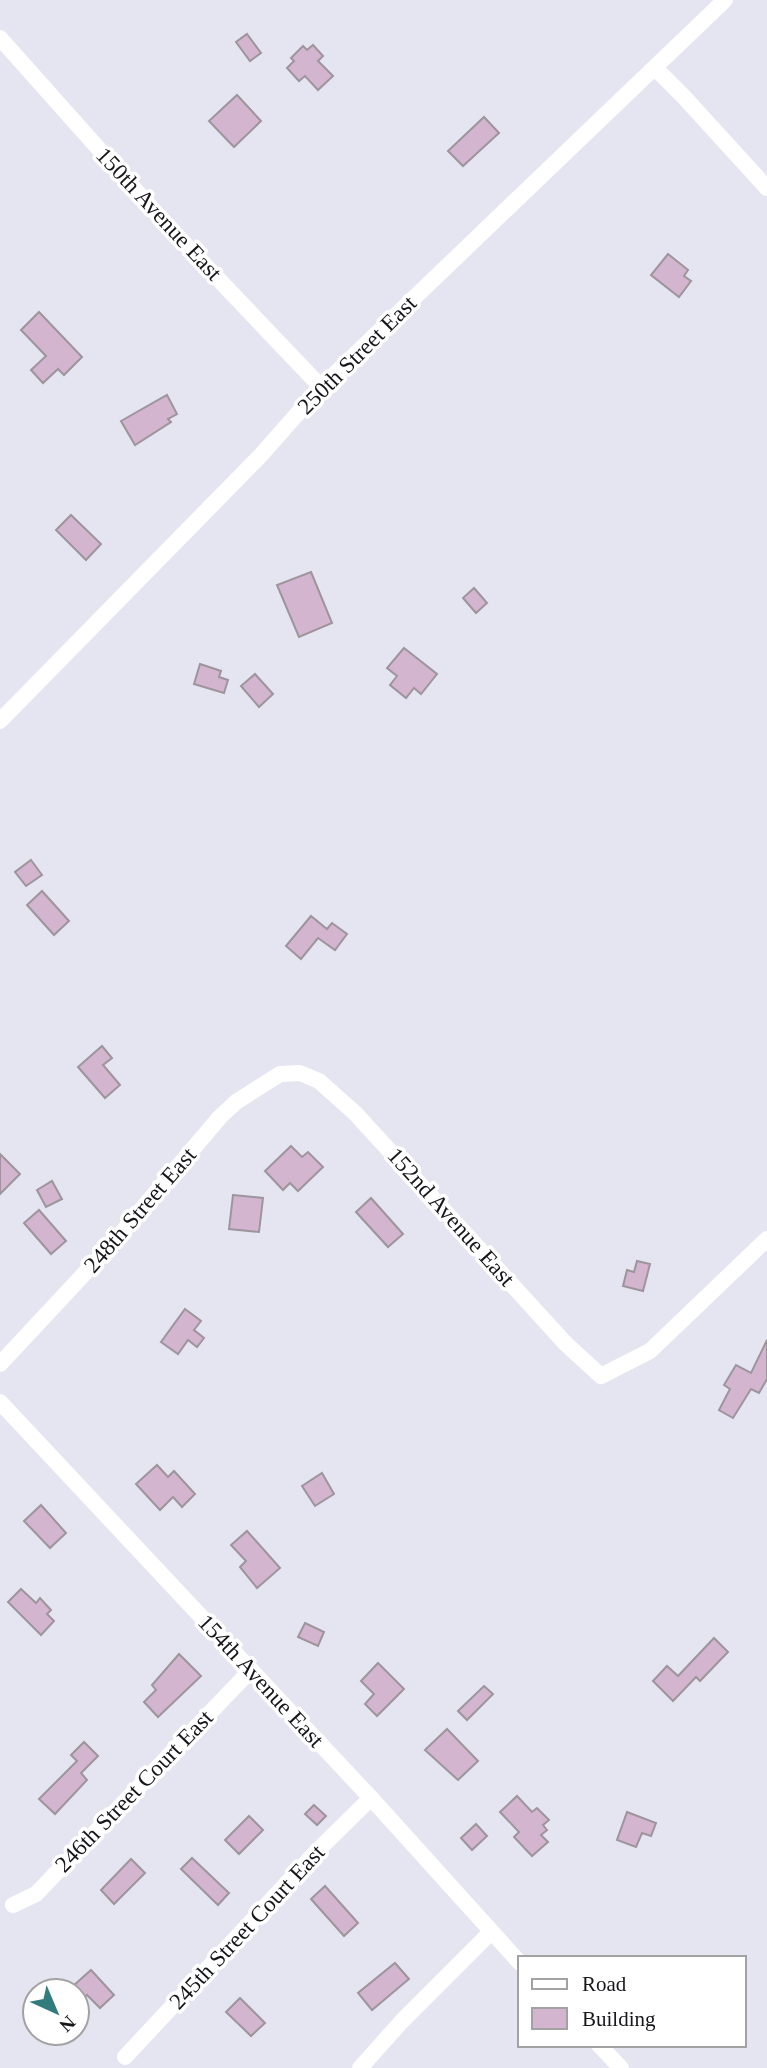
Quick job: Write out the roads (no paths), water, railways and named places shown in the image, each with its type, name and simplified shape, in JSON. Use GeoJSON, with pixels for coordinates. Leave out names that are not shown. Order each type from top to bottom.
{"type":"FeatureCollection","features":[{"type":"Feature","properties":{"kind":"street","name":"250th Street East"},"geometry":{"type":"LineString","coordinates":[[0,721],[261,455],[321,387],[725,0]]}},
{"type":"Feature","properties":{"kind":"street","name":"150th Avenue East"},"geometry":{"type":"LineString","coordinates":[[0,38],[163,221],[321,387]]}},
{"type":"Feature","properties":{"kind":"street"},"geometry":{"type":"LineString","coordinates":[[655,68],[767,188]]}},
{"type":"Feature","properties":{"kind":"street","name":"248th Street East"},"geometry":{"type":"LineString","coordinates":[[0,1364],[113,1243],[228,1109],[265,1081],[292,1072]]}},
{"type":"Feature","properties":{"kind":"street","name":"152nd Avenue East"},"geometry":{"type":"LineString","coordinates":[[292,1072],[311,1076],[319,1081],[355,1113],[566,1344],[601,1376],[637,1359],[663,1341],[767,1239]]}},
{"type":"Feature","properties":{"kind":"street","name":"154th Avenue East"},"geometry":{"type":"LineString","coordinates":[[0,1402],[371,1798],[518,1961]]}},
{"type":"Feature","properties":{"kind":"street","name":"246th Street Court East"},"geometry":{"type":"LineString","coordinates":[[13,1905],[36,1894],[251,1671]]}},
{"type":"Feature","properties":{"kind":"street","name":"245th Street Court East"},"geometry":{"type":"LineString","coordinates":[[125,2057],[316,1852],[371,1798]]}},
{"type":"Feature","properties":{"kind":"street"},"geometry":{"type":"LineString","coordinates":[[360,2068],[402,2021],[491,1932]]}},
{"type":"Feature","properties":{"kind":"street"},"geometry":{"type":"LineString","coordinates":[[601,2047],[621,2068]]}}]}
